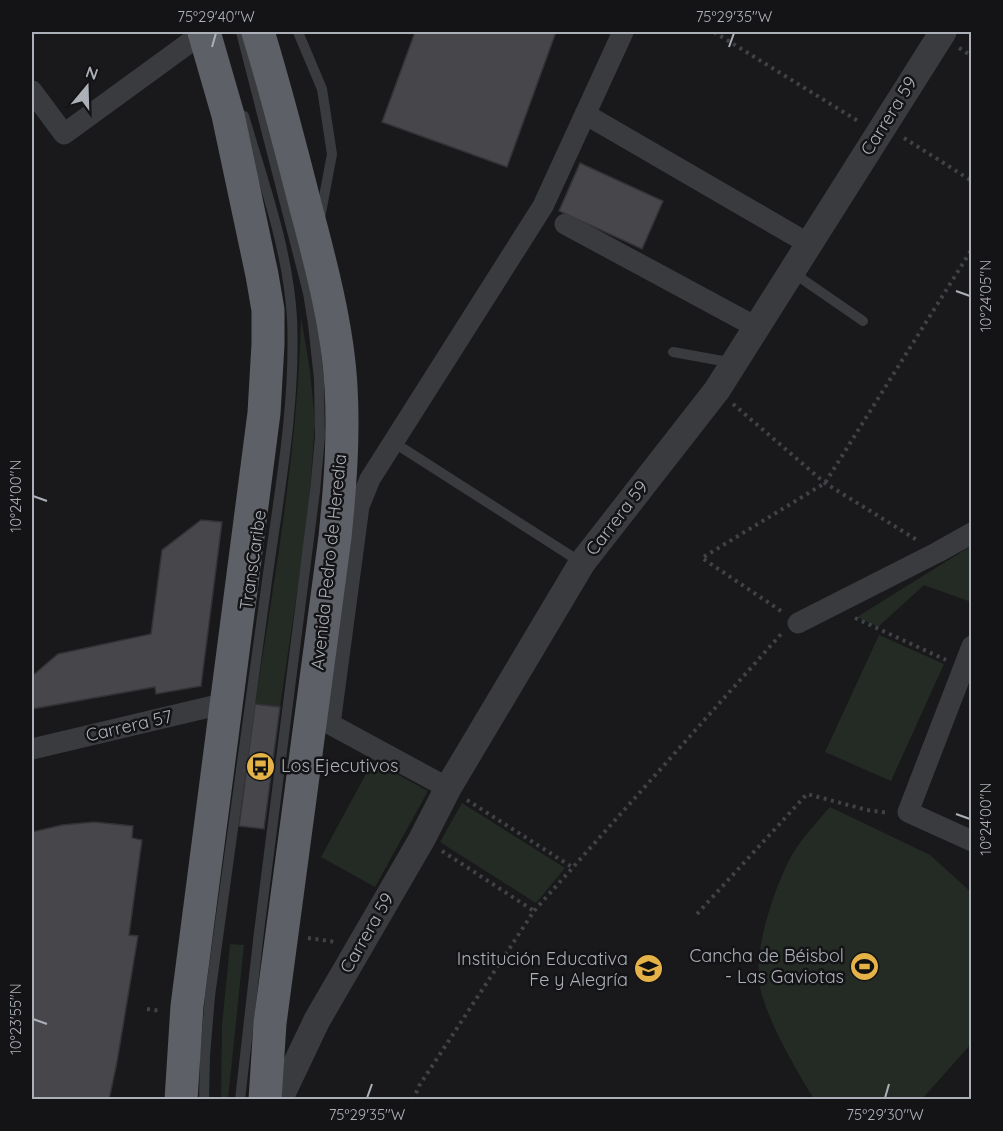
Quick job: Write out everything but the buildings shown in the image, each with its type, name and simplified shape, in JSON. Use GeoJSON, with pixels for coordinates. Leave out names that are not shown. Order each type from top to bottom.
{"type":"FeatureCollection","features":[{"type":"Feature","properties":{"kind":"highway"},"geometry":{"type":"LineString","coordinates":[[181,1100],[187,1006],[264,412],[268,344],[268,310],[262,274],[228,116],[204,32]]}},
{"type":"Feature","properties":{"kind":"highway","name":"Avenida Pedro de Heredia"},"geometry":{"type":"LineString","coordinates":[[258,32],[317,248],[336,342],[341,385],[340,487],[335,537],[270,1023],[265,1100]]}},
{"type":"Feature","properties":{"kind":"street"},"geometry":{"type":"LineString","coordinates":[[32,91],[64,134],[204,32]]}},
{"type":"Feature","properties":{"kind":"street"},"geometry":{"type":"LineString","coordinates":[[448,788],[330,724],[359,506],[370,479],[543,206],[623,32]]}},
{"type":"Feature","properties":{"kind":"street","name":"Carrera 59"},"geometry":{"type":"LineString","coordinates":[[279,1100],[317,1020],[422,838],[448,788],[582,563],[717,390],[943,32]]}},
{"type":"Feature","properties":{"kind":"street"},"geometry":{"type":"LineString","coordinates":[[585,114],[809,244]]}},
{"type":"Feature","properties":{"kind":"street"},"geometry":{"type":"LineString","coordinates":[[565,224],[756,327]]}},
{"type":"Feature","properties":{"kind":"street"},"geometry":{"type":"LineString","coordinates":[[798,623],[972,533]]}},
{"type":"Feature","properties":{"kind":"street"},"geometry":{"type":"LineString","coordinates":[[972,646],[965,677],[908,812],[972,841]]}},
{"type":"Feature","properties":{"kind":"street","name":"Carrera 57"},"geometry":{"type":"LineString","coordinates":[[32,749],[226,703]]}},
{"type":"Feature","properties":{"kind":"street"},"geometry":{"type":"LineString","coordinates":[[270,1023],[278,1030],[288,1034],[300,1033],[317,1020]]}},
{"type":"Feature","properties":{"kind":"lane"},"geometry":{"type":"LineString","coordinates":[[240,1100],[314,503],[320,418],[318,368],[308,293],[241,32]]}},
{"type":"Feature","properties":{"kind":"lane"},"geometry":{"type":"LineString","coordinates":[[298,32],[322,88],[332,154],[321,210],[317,248]]}},
{"type":"Feature","properties":{"kind":"lane","name":"TransCaribe"},"geometry":{"type":"LineString","coordinates":[[204,1100],[210,996],[278,500],[290,403],[292,356],[292,316],[286,275],[240,102]]}},
{"type":"Feature","properties":{"kind":"lane"},"geometry":{"type":"LineString","coordinates":[[792,272],[863,321]]}},
{"type":"Feature","properties":{"kind":"lane"},"geometry":{"type":"LineString","coordinates":[[674,352],[734,363]]}},
{"type":"Feature","properties":{"kind":"lane"},"geometry":{"type":"LineString","coordinates":[[393,442],[582,563]]}},
{"type":"Feature","properties":{"kind":"path"},"geometry":{"type":"LineString","coordinates":[[714,32],[972,182]]}},
{"type":"Feature","properties":{"kind":"path"},"geometry":{"type":"LineString","coordinates":[[798,623],[702,558],[825,483],[972,249]]}},
{"type":"Feature","properties":{"kind":"path"},"geometry":{"type":"LineString","coordinates":[[717,390],[825,483],[938,552]]}},
{"type":"Feature","properties":{"kind":"path"},"geometry":{"type":"LineString","coordinates":[[874,627],[965,677]]}},
{"type":"Feature","properties":{"kind":"path"},"geometry":{"type":"LineString","coordinates":[[413,1100],[419,1086],[534,911],[780,636]]}},
{"type":"Feature","properties":{"kind":"path"},"geometry":{"type":"LineString","coordinates":[[448,788],[572,867]]}},
{"type":"Feature","properties":{"kind":"path"},"geometry":{"type":"LineString","coordinates":[[697,914],[807,794],[867,810],[908,812]]}},
{"type":"Feature","properties":{"kind":"path"},"geometry":{"type":"LineString","coordinates":[[422,838],[534,911]]}},
{"type":"Feature","properties":{"kind":"path"},"geometry":{"type":"LineString","coordinates":[[298,937],[360,944]]}},
{"type":"Feature","properties":{"kind":"shaded area"},"geometry":{"type":"Polygon","coordinates":[[[301,317],[315,422],[308,517],[280,707],[255,704],[278,559],[290,463],[301,317]]]}},
{"type":"Feature","properties":{"kind":"shaded area"},"geometry":{"type":"Polygon","coordinates":[[[971,546],[971,602],[924,585],[878,627],[857,617],[971,546]]]}},
{"type":"Feature","properties":{"kind":"shaded area"},"geometry":{"type":"Polygon","coordinates":[[[879,635],[944,664],[891,781],[825,752],[879,635]]]}},
{"type":"Feature","properties":{"kind":"shaded area"},"geometry":{"type":"Polygon","coordinates":[[[373,761],[428,791],[375,887],[321,857],[373,761]]]}},
{"type":"Feature","properties":{"kind":"shaded area"},"geometry":{"type":"Polygon","coordinates":[[[462,803],[565,868],[536,903],[440,842],[462,803]]]}},
{"type":"Feature","properties":{"kind":"shaded area","name":"Cancha de Béisbol - Las Gaviotas"},"geometry":{"type":"Polygon","coordinates":[[[830,807],[930,855],[971,892],[971,1044],[922,1099],[814,1099],[781,1041],[761,993],[760,950],[774,897],[793,853],[830,807]]]}},
{"type":"Feature","properties":{"kind":"shaded area"},"geometry":{"type":"Polygon","coordinates":[[[230,944],[244,945],[228,1099],[221,1099],[222,1025],[230,944]]]}},
{"type":"Feature","properties":{"kind":"place","name":"Los Ejecutivos"},"geometry":{"type":"Point","coordinates":[260,766]}},
{"type":"Feature","properties":{"kind":"place","name":"Cancha de Béisbol - Las Gaviotas"},"geometry":{"type":"Point","coordinates":[865,966]}},
{"type":"Feature","properties":{"kind":"place","name":"Institución Educativa Fe y Alegría"},"geometry":{"type":"Point","coordinates":[649,969]}}]}
